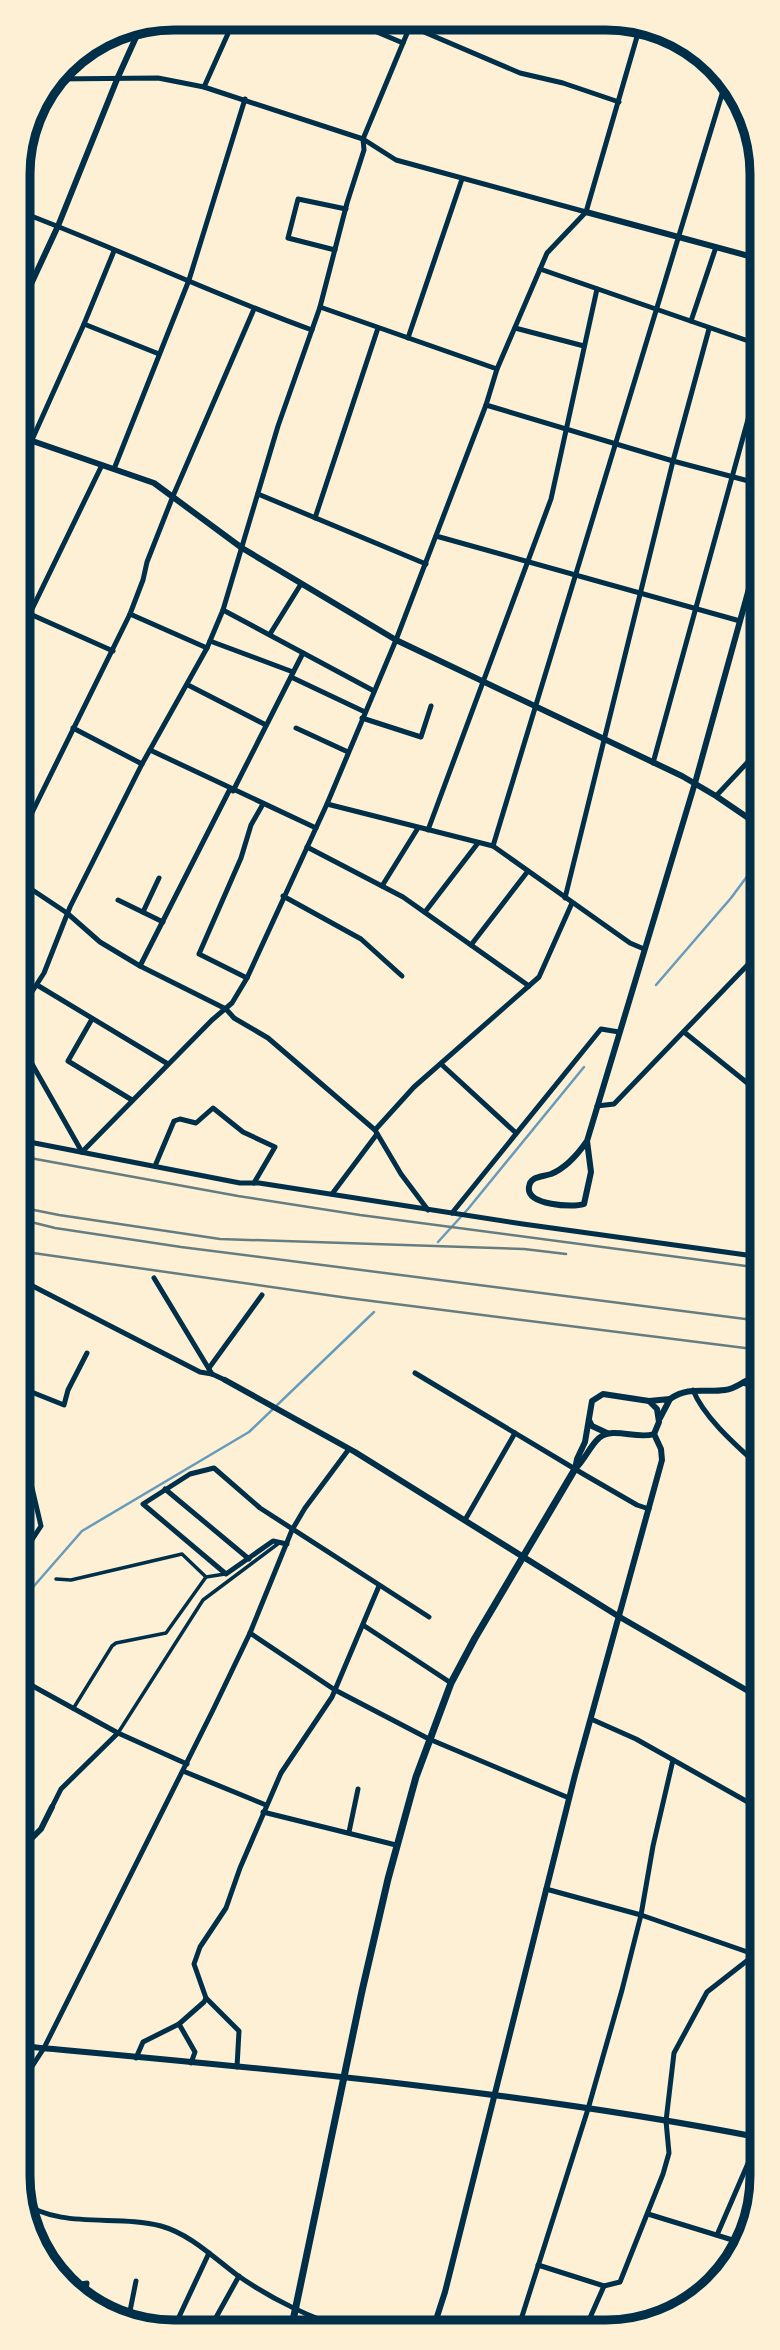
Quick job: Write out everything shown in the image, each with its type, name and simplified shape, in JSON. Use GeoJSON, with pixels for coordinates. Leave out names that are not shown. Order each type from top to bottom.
{"type":"FeatureCollection","features":[{"type":"Feature","properties":{"kind":"main road"},"geometry":{"type":"LineString","coordinates":[[293,2320],[343,2077],[404,1812],[451,1683],[575,1469]]}},
{"type":"Feature","properties":{"kind":"street"},"geometry":{"type":"LineString","coordinates":[[204,87],[230,30]]}},
{"type":"Feature","properties":{"kind":"street"},"geometry":{"type":"LineString","coordinates":[[372,30],[403,43]]}},
{"type":"Feature","properties":{"kind":"street"},"geometry":{"type":"LineString","coordinates":[[30,996],[51,958],[67,913],[142,764],[188,685],[223,610],[278,426],[320,307],[364,150],[363,139],[408,30]]}},
{"type":"Feature","properties":{"kind":"street"},"geometry":{"type":"LineString","coordinates":[[419,30],[520,73],[563,83],[620,102]]}},
{"type":"Feature","properties":{"kind":"street"},"geometry":{"type":"LineString","coordinates":[[82,1152],[226,1009],[247,978],[327,804],[396,640],[486,405],[497,369],[547,253],[586,212],[638,34]]}},
{"type":"Feature","properties":{"kind":"street"},"geometry":{"type":"LineString","coordinates":[[30,286],[58,226],[137,35]]}},
{"type":"Feature","properties":{"kind":"street"},"geometry":{"type":"LineString","coordinates":[[66,79],[158,78],[204,87],[363,139],[396,160],[750,257]]}},
{"type":"Feature","properties":{"kind":"street"},"geometry":{"type":"LineString","coordinates":[[493,846],[723,91]]}},
{"type":"Feature","properties":{"kind":"street"},"geometry":{"type":"LineString","coordinates":[[722,96],[728,98]]}},
{"type":"Feature","properties":{"kind":"street"},"geometry":{"type":"LineString","coordinates":[[114,469],[189,280],[245,99]]}},
{"type":"Feature","properties":{"kind":"street"},"geometry":{"type":"LineString","coordinates":[[408,338],[462,179]]}},
{"type":"Feature","properties":{"kind":"street"},"geometry":{"type":"LineString","coordinates":[[335,250],[288,238],[299,198],[346,209]]}},
{"type":"Feature","properties":{"kind":"street"},"geometry":{"type":"LineString","coordinates":[[30,216],[254,309],[312,330]]}},
{"type":"Feature","properties":{"kind":"street"},"geometry":{"type":"LineString","coordinates":[[691,321],[716,247]]}},
{"type":"Feature","properties":{"kind":"street"},"geometry":{"type":"LineString","coordinates":[[30,448],[114,251]]}},
{"type":"Feature","properties":{"kind":"street"},"geometry":{"type":"LineString","coordinates":[[540,269],[750,342]]}},
{"type":"Feature","properties":{"kind":"street"},"geometry":{"type":"LineString","coordinates":[[428,830],[551,499],[597,289]]}},
{"type":"Feature","properties":{"kind":"street"},"geometry":{"type":"LineString","coordinates":[[320,307],[497,369]]}},
{"type":"Feature","properties":{"kind":"street"},"geometry":{"type":"LineString","coordinates":[[30,816],[130,614],[173,496],[254,309]]}},
{"type":"Feature","properties":{"kind":"street"},"geometry":{"type":"LineString","coordinates":[[84,324],[159,354]]}},
{"type":"Feature","properties":{"kind":"street"},"geometry":{"type":"LineString","coordinates":[[315,518],[378,328]]}},
{"type":"Feature","properties":{"kind":"street"},"geometry":{"type":"LineString","coordinates":[[515,328],[584,346]]}},
{"type":"Feature","properties":{"kind":"street"},"geometry":{"type":"LineString","coordinates":[[565,898],[673,461],[709,329]]}},
{"type":"Feature","properties":{"kind":"street"},"geometry":{"type":"LineString","coordinates":[[486,405],[750,482]]}},
{"type":"Feature","properties":{"kind":"street"},"geometry":{"type":"LineString","coordinates":[[653,763],[750,412]]}},
{"type":"Feature","properties":{"kind":"street"},"geometry":{"type":"LineString","coordinates":[[30,439],[155,483],[242,548],[396,640],[695,783],[750,820]]}},
{"type":"Feature","properties":{"kind":"street"},"geometry":{"type":"LineString","coordinates":[[102,465],[30,614],[113,651]]}},
{"type":"Feature","properties":{"kind":"street"},"geometry":{"type":"LineString","coordinates":[[258,494],[426,565]]}},
{"type":"Feature","properties":{"kind":"street"},"geometry":{"type":"LineString","coordinates":[[436,536],[740,621]]}},
{"type":"Feature","properties":{"kind":"street"},"geometry":{"type":"LineString","coordinates":[[270,634],[301,584]]}},
{"type":"Feature","properties":{"kind":"street"},"geometry":{"type":"LineString","coordinates":[[587,1141],[564,1166],[530,1182],[529,1192],[533,1199],[577,1206],[584,1204],[591,1172],[587,1141],[695,783],[750,585]]}},
{"type":"Feature","properties":{"kind":"street"},"geometry":{"type":"LineString","coordinates":[[223,610],[374,691]]}},
{"type":"Feature","properties":{"kind":"street"},"geometry":{"type":"LineString","coordinates":[[130,614],[207,648]]}},
{"type":"Feature","properties":{"kind":"street"},"geometry":{"type":"LineString","coordinates":[[210,641],[292,675],[363,715],[421,737],[431,706]]}},
{"type":"Feature","properties":{"kind":"street"},"geometry":{"type":"LineString","coordinates":[[140,966],[303,653]]}},
{"type":"Feature","properties":{"kind":"street"},"geometry":{"type":"LineString","coordinates":[[188,685],[266,726]]}},
{"type":"Feature","properties":{"kind":"street"},"geometry":{"type":"LineString","coordinates":[[73,728],[142,764]]}},
{"type":"Feature","properties":{"kind":"street"},"geometry":{"type":"LineString","coordinates":[[296,728],[348,752]]}},
{"type":"Feature","properties":{"kind":"street"},"geometry":{"type":"LineString","coordinates":[[150,750],[316,828]]}},
{"type":"Feature","properties":{"kind":"street"},"geometry":{"type":"LineString","coordinates":[[716,796],[750,760]]}},
{"type":"Feature","properties":{"kind":"street"},"geometry":{"type":"LineString","coordinates":[[247,978],[198,954],[241,858],[251,825],[263,804]]}},
{"type":"Feature","properties":{"kind":"street"},"geometry":{"type":"LineString","coordinates":[[327,804],[493,846],[629,943],[644,949]]}},
{"type":"Feature","properties":{"kind":"street"},"geometry":{"type":"LineString","coordinates":[[382,886],[418,828]]}},
{"type":"Feature","properties":{"kind":"street"},"geometry":{"type":"LineString","coordinates":[[425,912],[478,843]]}},
{"type":"Feature","properties":{"kind":"street"},"geometry":{"type":"LineString","coordinates":[[307,847],[425,912],[529,986]]}},
{"type":"Feature","properties":{"kind":"street"},"geometry":{"type":"LineString","coordinates":[[471,946],[528,871]]}},
{"type":"Feature","properties":{"kind":"street"},"geometry":{"type":"LineString","coordinates":[[143,912],[159,878]]}},
{"type":"Feature","properties":{"kind":"street"},"geometry":{"type":"LineString","coordinates":[[30,888],[67,913],[100,942],[140,966],[226,1009],[234,1018],[268,1038],[376,1132],[401,1174],[428,1210]]}},
{"type":"Feature","properties":{"kind":"street"},"geometry":{"type":"LineString","coordinates":[[284,896],[361,939],[402,975]]}},
{"type":"Feature","properties":{"kind":"street"},"geometry":{"type":"LineString","coordinates":[[118,900],[163,922]]}},
{"type":"Feature","properties":{"kind":"street"},"geometry":{"type":"LineString","coordinates":[[332,1194],[376,1132],[414,1087],[539,977],[572,903]]}},
{"type":"Feature","properties":{"kind":"street"},"geometry":{"type":"LineString","coordinates":[[597,1106],[614,1104],[750,963]]}},
{"type":"Feature","properties":{"kind":"street"},"geometry":{"type":"LineString","coordinates":[[37,985],[168,1064]]}},
{"type":"Feature","properties":{"kind":"street"},"geometry":{"type":"LineString","coordinates":[[92,1019],[68,1061],[132,1100]]}},
{"type":"Feature","properties":{"kind":"street"},"geometry":{"type":"LineString","coordinates":[[453,1213],[601,1029],[619,1032]]}},
{"type":"Feature","properties":{"kind":"street"},"geometry":{"type":"LineString","coordinates":[[684,1032],[750,1085]]}},
{"type":"Feature","properties":{"kind":"street"},"geometry":{"type":"LineString","coordinates":[[30,1060],[82,1152]]}},
{"type":"Feature","properties":{"kind":"street"},"geometry":{"type":"LineString","coordinates":[[441,1064],[516,1133]]}},
{"type":"Feature","properties":{"kind":"street"},"geometry":{"type":"LineString","coordinates":[[155,1166],[174,1121],[180,1119],[194,1124],[213,1108],[243,1132],[275,1147],[254,1183]]}},
{"type":"Feature","properties":{"kind":"street"},"geometry":{"type":"LineString","coordinates":[[30,1142],[240,1183],[750,1255]]}},
{"type":"Feature","properties":{"kind":"street"},"geometry":{"type":"LineString","coordinates":[[154,1278],[211,1371],[349,1449],[618,1616],[750,1692]]}},
{"type":"Feature","properties":{"kind":"street"},"geometry":{"type":"LineString","coordinates":[[30,1285],[200,1371],[211,1371]]}},
{"type":"Feature","properties":{"kind":"street"},"geometry":{"type":"LineString","coordinates":[[211,1371],[262,1295]]}},
{"type":"Feature","properties":{"kind":"street"},"geometry":{"type":"LineString","coordinates":[[30,1391],[64,1405],[68,1390],[87,1353]]}},
{"type":"Feature","properties":{"kind":"street"},"geometry":{"type":"LineString","coordinates":[[415,1373],[575,1469],[637,1505],[649,1509]]}},
{"type":"Feature","properties":{"kind":"street"},"geometry":{"type":"LineString","coordinates":[[744,1383],[750,1378]]}},
{"type":"Feature","properties":{"kind":"street"},"geometry":{"type":"LineString","coordinates":[[589,1420],[592,1426],[608,1433],[646,1436],[653,1434],[670,1399],[680,1392],[724,1390],[750,1384]]}},
{"type":"Feature","properties":{"kind":"street"},"geometry":{"type":"LineString","coordinates":[[693,1390],[697,1401],[750,1458]]}},
{"type":"Feature","properties":{"kind":"street"},"geometry":{"type":"LineString","coordinates":[[575,1469],[585,1442],[592,1401],[598,1395],[649,1401],[670,1399]]}},
{"type":"Feature","properties":{"kind":"street"},"geometry":{"type":"LineString","coordinates":[[649,1401],[657,1409],[659,1422]]}},
{"type":"Feature","properties":{"kind":"street"},"geometry":{"type":"LineString","coordinates":[[465,1520],[515,1433]]}},
{"type":"Feature","properties":{"kind":"street"},"geometry":{"type":"LineString","coordinates":[[575,1469],[597,1439],[608,1433]]}},
{"type":"Feature","properties":{"kind":"street"},"geometry":{"type":"LineString","coordinates":[[435,2320],[569,1798],[662,1461],[653,1434]]}},
{"type":"Feature","properties":{"kind":"street"},"geometry":{"type":"LineString","coordinates":[[30,2070],[44,2048],[187,1764],[250,1633],[284,1543],[305,1508],[349,1449]]}},
{"type":"Feature","properties":{"kind":"street"},"geometry":{"type":"LineString","coordinates":[[226,1574],[143,1504],[190,1474],[214,1468],[245,1496],[292,1530],[429,1617]]}},
{"type":"Feature","properties":{"kind":"street"},"geometry":{"type":"LineString","coordinates":[[30,1479],[41,1526],[30,1543]]}},
{"type":"Feature","properties":{"kind":"street"},"geometry":{"type":"LineString","coordinates":[[165,1489],[249,1559]]}},
{"type":"Feature","properties":{"kind":"street"},"geometry":{"type":"LineString","coordinates":[[56,1579],[71,1580],[177,1554],[186,1556],[206,1577],[217,1577],[226,1574],[273,1541],[284,1543]]}},
{"type":"Feature","properties":{"kind":"street"},"geometry":{"type":"LineString","coordinates":[[30,1840],[41,1829],[61,1789],[128,1720],[195,1609],[222,1585],[284,1543]]}},
{"type":"Feature","properties":{"kind":"street"},"geometry":{"type":"LineString","coordinates":[[73,1709],[112,1646],[166,1633],[206,1577]]}},
{"type":"Feature","properties":{"kind":"street"},"geometry":{"type":"LineString","coordinates":[[217,1577],[222,1585]]}},
{"type":"Feature","properties":{"kind":"street"},"geometry":{"type":"LineString","coordinates":[[237,2067],[239,2031],[206,1998],[194,1964],[200,1947],[226,1908],[264,1808],[281,1773],[335,1690],[379,1586]]}},
{"type":"Feature","properties":{"kind":"street"},"geometry":{"type":"LineString","coordinates":[[363,1625],[451,1683]]}},
{"type":"Feature","properties":{"kind":"street"},"geometry":{"type":"LineString","coordinates":[[250,1633],[335,1690],[429,1739],[569,1798]]}},
{"type":"Feature","properties":{"kind":"street"},"geometry":{"type":"LineString","coordinates":[[30,1685],[118,1733],[187,1764]]}},
{"type":"Feature","properties":{"kind":"street"},"geometry":{"type":"LineString","coordinates":[[591,1719],[636,1739],[750,1803]]}},
{"type":"Feature","properties":{"kind":"street"},"geometry":{"type":"LineString","coordinates":[[521,2320],[587,2109],[640,1915],[673,1760]]}},
{"type":"Feature","properties":{"kind":"street"},"geometry":{"type":"LineString","coordinates":[[183,1771],[264,1808],[397,1844]]}},
{"type":"Feature","properties":{"kind":"street"},"geometry":{"type":"LineString","coordinates":[[349,1832],[358,1789]]}},
{"type":"Feature","properties":{"kind":"street"},"geometry":{"type":"LineString","coordinates":[[546,1889],[640,1915],[750,1954]]}},
{"type":"Feature","properties":{"kind":"street"},"geometry":{"type":"LineString","coordinates":[[538,2265],[604,2286],[620,2283],[669,2152],[666,2121],[674,2053],[707,1992],[750,1958]]}},
{"type":"Feature","properties":{"kind":"street"},"geometry":{"type":"LineString","coordinates":[[136,2058],[143,2042],[179,2024],[206,1998]]}},
{"type":"Feature","properties":{"kind":"street"},"geometry":{"type":"LineString","coordinates":[[179,2024],[195,2052],[191,2063]]}},
{"type":"Feature","properties":{"kind":"street"},"geometry":{"type":"LineString","coordinates":[[30,2047],[495,2094],[750,2133]]}},
{"type":"Feature","properties":{"kind":"street"},"geometry":{"type":"LineString","coordinates":[[717,2235],[750,2160]]}},
{"type":"Feature","properties":{"kind":"street"},"geometry":{"type":"LineString","coordinates":[[34,2206],[54,2215],[163,2226],[209,2253],[239,2277],[320,2320]]}},
{"type":"Feature","properties":{"kind":"street"},"geometry":{"type":"LineString","coordinates":[[648,2214],[735,2241]]}},
{"type":"Feature","properties":{"kind":"street"},"geometry":{"type":"LineString","coordinates":[[179,2320],[209,2253]]}},
{"type":"Feature","properties":{"kind":"street"},"geometry":{"type":"LineString","coordinates":[[215,2320],[239,2277]]}},
{"type":"Feature","properties":{"kind":"street"},"geometry":{"type":"LineString","coordinates":[[130,2313],[136,2281]]}},
{"type":"Feature","properties":{"kind":"street"},"geometry":{"type":"LineString","coordinates":[[589,2320],[604,2286]]}},
{"type":"Feature","properties":{"kind":"waterway"},"geometry":{"type":"LineString","coordinates":[[656,985],[750,872]]}},
{"type":"Feature","properties":{"kind":"waterway"},"geometry":{"type":"LineString","coordinates":[[438,1242],[584,1067]]}},
{"type":"Feature","properties":{"kind":"waterway"},"geometry":{"type":"LineString","coordinates":[[30,1591],[82,1531],[249,1432],[374,1312]]}},
{"type":"Feature","properties":{"kind":"railway"},"geometry":{"type":"LineString","coordinates":[[30,1158],[360,1215],[750,1267]]}},
{"type":"Feature","properties":{"kind":"railway"},"geometry":{"type":"LineString","coordinates":[[30,1209],[220,1239],[524,1249],[566,1254]]}},
{"type":"Feature","properties":{"kind":"railway"},"geometry":{"type":"LineString","coordinates":[[30,1222],[181,1247],[750,1320]]}},
{"type":"Feature","properties":{"kind":"railway"},"geometry":{"type":"LineString","coordinates":[[30,1253],[348,1298],[750,1349]]}}]}
